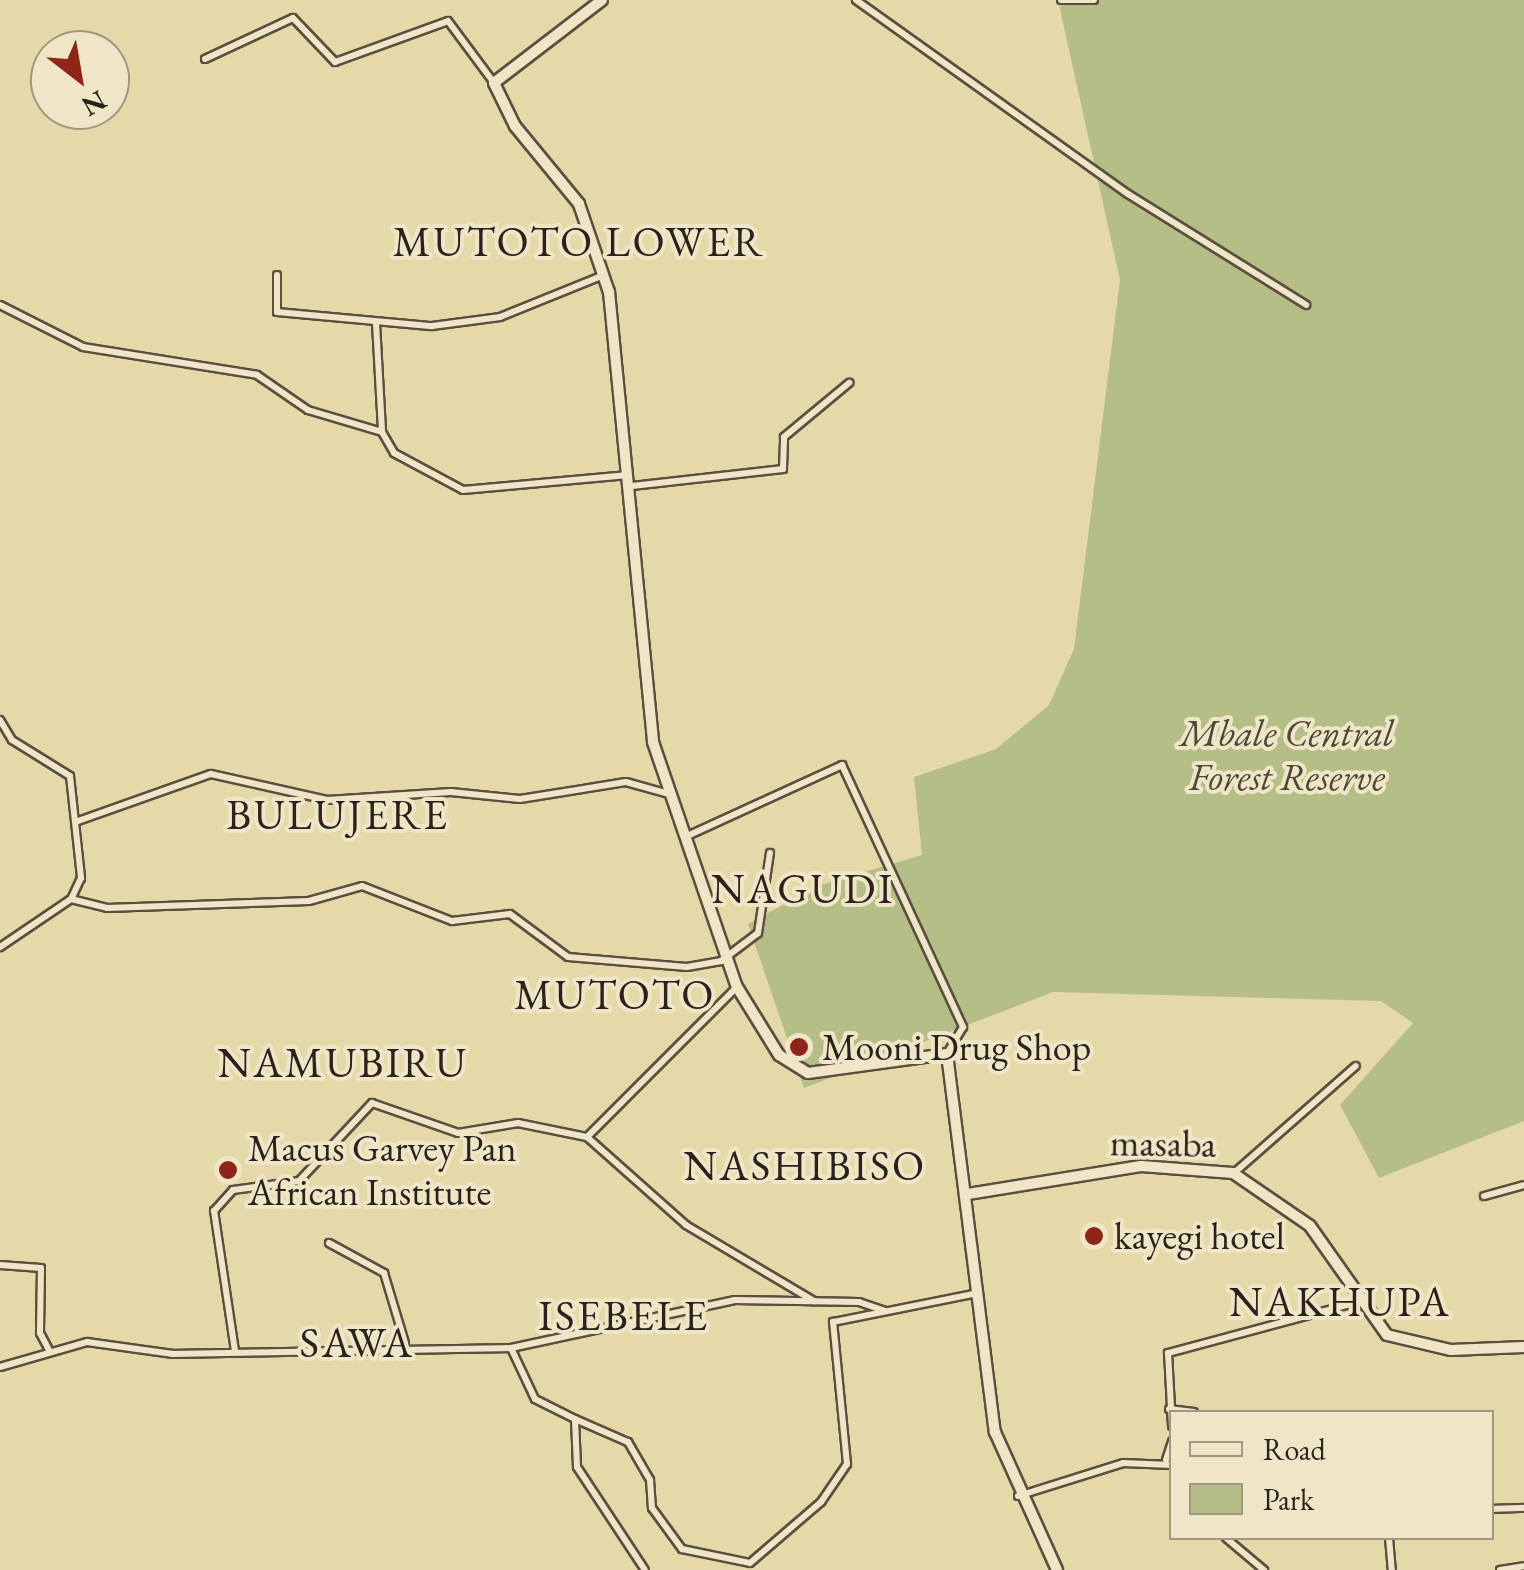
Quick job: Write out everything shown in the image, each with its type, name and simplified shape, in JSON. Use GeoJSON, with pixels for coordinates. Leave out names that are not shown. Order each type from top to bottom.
{"type":"FeatureCollection","features":[{"type":"Feature","properties":{"kind":"street"},"geometry":{"type":"LineString","coordinates":[[494,82],[602,0]]}},
{"type":"Feature","properties":{"kind":"street"},"geometry":{"type":"LineString","coordinates":[[856,0],[1128,194],[1306,305]]}},
{"type":"Feature","properties":{"kind":"street"},"geometry":{"type":"LineString","coordinates":[[1062,0],[1094,0]]}},
{"type":"Feature","properties":{"kind":"street"},"geometry":{"type":"LineString","coordinates":[[205,59],[293,18],[335,62],[448,21],[494,82],[516,126],[579,204],[605,275],[632,480],[650,730],[736,988],[770,1044],[802,1072],[947,1054]]}},
{"type":"Feature","properties":{"kind":"street"},"geometry":{"type":"LineString","coordinates":[[277,276],[278,312],[376,323],[500,317],[605,275]]}},
{"type":"Feature","properties":{"kind":"street"},"geometry":{"type":"LineString","coordinates":[[0,305],[83,347],[257,375],[308,410],[382,432]]}},
{"type":"Feature","properties":{"kind":"street"},"geometry":{"type":"LineString","coordinates":[[376,323],[382,432],[394,453],[462,490],[783,469],[784,437],[849,383]]}},
{"type":"Feature","properties":{"kind":"street"},"geometry":{"type":"LineString","coordinates":[[0,720],[12,740],[65,769],[78,821],[80,878],[71,898],[0,947]]}},
{"type":"Feature","properties":{"kind":"street"},"geometry":{"type":"LineString","coordinates":[[684,837],[842,765],[963,1027],[947,1054],[968,1194],[995,1432],[1018,1496],[1057,1570]]}},
{"type":"Feature","properties":{"kind":"street"},"geometry":{"type":"LineString","coordinates":[[78,821],[211,774],[327,800],[445,792],[520,800],[626,782],[669,794]]}},
{"type":"Feature","properties":{"kind":"street"},"geometry":{"type":"LineString","coordinates":[[71,898],[107,908],[309,901],[362,886],[452,922],[510,914],[568,957],[678,967],[726,958],[766,920],[770,853]]}},
{"type":"Feature","properties":{"kind":"street"},"geometry":{"type":"LineString","coordinates":[[587,1137],[736,988]]}},
{"type":"Feature","properties":{"kind":"street"},"geometry":{"type":"LineString","coordinates":[[1233,1173],[1356,1066]]}},
{"type":"Feature","properties":{"kind":"street"},"geometry":{"type":"LineString","coordinates":[[235,1351],[214,1210],[229,1192],[300,1181],[368,1105],[458,1133],[518,1123],[587,1137],[686,1225],[817,1303]]}},
{"type":"Feature","properties":{"kind":"street","name":"masaba"},"geometry":{"type":"LineString","coordinates":[[968,1194],[1112,1168],[1233,1173],[1310,1226],[1362,1301],[1396,1340],[1451,1350],[1524,1346]]}},
{"type":"Feature","properties":{"kind":"street"},"geometry":{"type":"LineString","coordinates":[[1484,1196],[1524,1185]]}},
{"type":"Feature","properties":{"kind":"street"},"geometry":{"type":"LineString","coordinates":[[328,1243],[384,1272],[405,1343]]}},
{"type":"Feature","properties":{"kind":"street"},"geometry":{"type":"LineString","coordinates":[[0,1265],[42,1268],[40,1333],[50,1352]]}},
{"type":"Feature","properties":{"kind":"street"},"geometry":{"type":"LineString","coordinates":[[511,1348],[535,1400],[628,1442],[650,1480],[652,1508],[682,1549],[750,1563],[821,1502],[847,1464],[833,1322],[978,1293]]}},
{"type":"Feature","properties":{"kind":"street"},"geometry":{"type":"LineString","coordinates":[[0,1367],[87,1342],[235,1351],[405,1343],[511,1348],[728,1301],[817,1303],[886,1311]]}},
{"type":"Feature","properties":{"kind":"street"},"geometry":{"type":"LineString","coordinates":[[1169,1410],[1168,1353],[1362,1301]]}},
{"type":"Feature","properties":{"kind":"street"},"geometry":{"type":"LineString","coordinates":[[575,1420],[577,1467],[645,1570]]}},
{"type":"Feature","properties":{"kind":"street"},"geometry":{"type":"LineString","coordinates":[[1018,1496],[1122,1462],[1169,1462]]}},
{"type":"Feature","properties":{"kind":"street"},"geometry":{"type":"LineString","coordinates":[[1494,1509],[1524,1508]]}},
{"type":"Feature","properties":{"kind":"street"},"geometry":{"type":"LineString","coordinates":[[1228,1540],[1264,1570]]}},
{"type":"Feature","properties":{"kind":"street"},"geometry":{"type":"LineString","coordinates":[[1389,1540],[1392,1570]]}},
{"type":"Feature","properties":{"kind":"street"},"geometry":{"type":"LineString","coordinates":[[1500,1570],[1524,1566]]}},
{"type":"Feature","properties":{"kind":"green space","name":"Mbale Central Forest Reserve"},"geometry":{"type":"Polygon","coordinates":[[[1058,0],[1524,0],[1524,1121],[1379,1178],[1340,1105],[1413,1023],[1381,1001],[1053,992],[804,1088],[748,924],[817,886],[922,855],[914,777],[996,749],[1049,705],[1074,649],[1120,280],[1058,0]]]}},
{"type":"Feature","properties":{"kind":"place","name":"Mooni Drug Shop"},"geometry":{"type":"Point","coordinates":[799,1047]}},
{"type":"Feature","properties":{"kind":"place","name":"Macus Garvey Pan African Institute"},"geometry":{"type":"Point","coordinates":[228,1170]}},
{"type":"Feature","properties":{"kind":"place","name":"kayegi hotel"},"geometry":{"type":"Point","coordinates":[1094,1236]}},
{"type":"Feature","properties":{"kind":"district","name":"MUTOTO LOWER"},"geometry":{"type":"Point","coordinates":[579,242]}},
{"type":"Feature","properties":{"kind":"district","name":"BULUJERE"},"geometry":{"type":"Point","coordinates":[338,815]}},
{"type":"Feature","properties":{"kind":"district","name":"NAGUDI"},"geometry":{"type":"Point","coordinates":[803,889]}},
{"type":"Feature","properties":{"kind":"district","name":"MUTOTO"},"geometry":{"type":"Point","coordinates":[615,995]}},
{"type":"Feature","properties":{"kind":"district","name":"NAMUBIRU"},"geometry":{"type":"Point","coordinates":[343,1063]}},
{"type":"Feature","properties":{"kind":"district","name":"NASHIBISO"},"geometry":{"type":"Point","coordinates":[805,1166]}},
{"type":"Feature","properties":{"kind":"district","name":"NAKHUPA"},"geometry":{"type":"Point","coordinates":[1340,1302]}},
{"type":"Feature","properties":{"kind":"district","name":"ISEBELE"},"geometry":{"type":"Point","coordinates":[624,1316]}},
{"type":"Feature","properties":{"kind":"district","name":"SAWA"},"geometry":{"type":"Point","coordinates":[357,1343]}}]}
